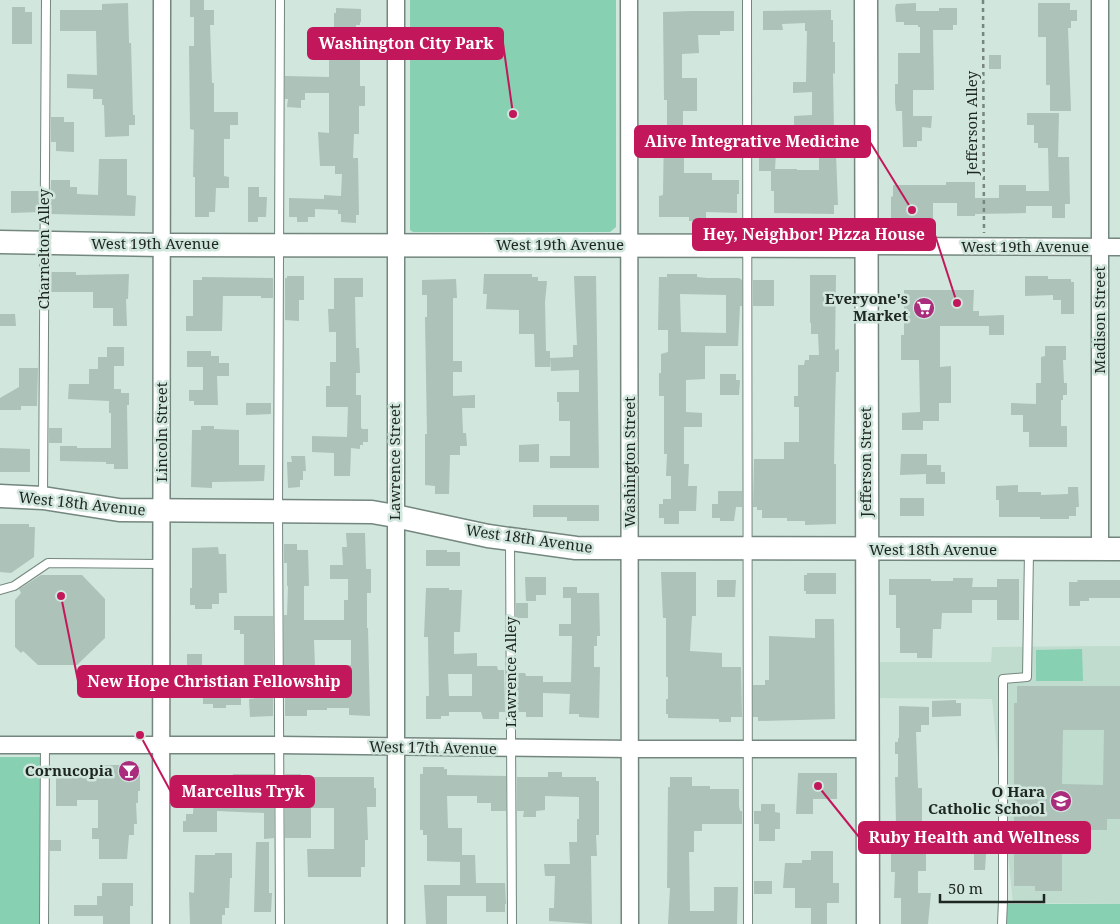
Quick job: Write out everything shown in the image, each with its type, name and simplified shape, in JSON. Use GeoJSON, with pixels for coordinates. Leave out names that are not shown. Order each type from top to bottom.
{"type":"FeatureCollection","features":[{"type":"Feature","properties":{"kind":"street","name":"Lincoln Street"},"geometry":{"type":"LineString","coordinates":[[161,924],[162,0]]}},
{"type":"Feature","properties":{"kind":"street","name":"Lawrence Street"},"geometry":{"type":"LineString","coordinates":[[396,0],[396,924]]}},
{"type":"Feature","properties":{"kind":"street","name":"Washington Street"},"geometry":{"type":"LineString","coordinates":[[629,0],[630,924]]}},
{"type":"Feature","properties":{"kind":"street","name":"Jefferson Street"},"geometry":{"type":"LineString","coordinates":[[866,0],[868,924]]}},
{"type":"Feature","properties":{"kind":"street","name":"Madison Street"},"geometry":{"type":"LineString","coordinates":[[1100,0],[1100,247],[1110,550]]}},
{"type":"Feature","properties":{"kind":"street","name":"West 19th Avenue"},"geometry":{"type":"LineString","coordinates":[[0,242],[161,245],[1120,247]]}},
{"type":"Feature","properties":{"kind":"street","name":"West 18th Avenue"},"geometry":{"type":"LineString","coordinates":[[0,496],[43,498],[106,509],[161,511],[349,511],[395,516],[510,539],[576,548],[1110,550]]}},
{"type":"Feature","properties":{"kind":"street","name":"West 17th Avenue"},"geometry":{"type":"LineString","coordinates":[[0,745],[161,744],[396,748],[867,749]]}},
{"type":"Feature","properties":{"kind":"lane","name":"Charnelton Alley"},"geometry":{"type":"LineString","coordinates":[[43,498],[46,0]]}},
{"type":"Feature","properties":{"kind":"lane"},"geometry":{"type":"LineString","coordinates":[[280,0],[278,511],[280,924]]}},
{"type":"Feature","properties":{"kind":"lane"},"geometry":{"type":"LineString","coordinates":[[747,0],[748,924]]}},
{"type":"Feature","properties":{"kind":"lane","name":"Lawrence Alley"},"geometry":{"type":"LineString","coordinates":[[510,539],[512,924]]}},
{"type":"Feature","properties":{"kind":"lane"},"geometry":{"type":"LineString","coordinates":[[1002,924],[1003,679],[1027,677],[1029,550]]}},
{"type":"Feature","properties":{"kind":"lane"},"geometry":{"type":"LineString","coordinates":[[0,590],[14,586],[48,563],[161,564]]}},
{"type":"Feature","properties":{"kind":"lane"},"geometry":{"type":"LineString","coordinates":[[44,745],[44,924]]}},
{"type":"Feature","properties":{"kind":"path","name":"Jefferson Alley"},"geometry":{"type":"LineString","coordinates":[[983,0],[984,247]]}},
{"type":"Feature","properties":{"kind":"shaded area","name":"O Hara Catholic School"},"geometry":{"type":"Polygon","coordinates":[[[1120,646],[1120,904],[1013,903],[992,699],[877,698],[877,662],[991,662],[992,647],[1120,646]]]}},
{"type":"Feature","properties":{"kind":"green space"},"geometry":{"type":"Polygon","coordinates":[[[410,0],[616,0],[616,227],[610,232],[413,232],[410,230],[410,0]]]}},
{"type":"Feature","properties":{"kind":"green space"},"geometry":{"type":"Polygon","coordinates":[[[1082,649],[1083,681],[1036,681],[1036,650],[1082,649]]]}},
{"type":"Feature","properties":{"kind":"green space"},"geometry":{"type":"Polygon","coordinates":[[[0,757],[40,757],[40,924],[0,924],[0,757]]]}},
{"type":"Feature","properties":{"kind":"green space"},"geometry":{"type":"Polygon","coordinates":[[[1007,904],[1120,904],[1120,924],[1006,924],[1007,904]]]}},
{"type":"Feature","properties":{"kind":"building"},"geometry":{"type":"Polygon","coordinates":[[[190,0],[204,0],[204,10],[214,10],[214,25],[210,25],[214,112],[238,112],[238,125],[230,125],[230,139],[224,139],[224,176],[229,177],[229,188],[216,188],[215,212],[209,212],[209,217],[195,217],[195,177],[193,177],[194,130],[190,129],[189,46],[194,46],[194,17],[190,17],[190,0]]]}},
{"type":"Feature","properties":{"kind":"building"},"geometry":{"type":"Polygon","coordinates":[[[128,3],[135,125],[129,125],[129,136],[105,137],[104,105],[102,105],[102,99],[93,99],[93,89],[67,88],[67,74],[97,75],[96,31],[60,31],[60,10],[102,10],[102,4],[128,3]]]}},
{"type":"Feature","properties":{"kind":"building"},"geometry":{"type":"Polygon","coordinates":[[[916,3],[916,11],[939,11],[939,8],[957,8],[957,25],[953,25],[953,30],[933,30],[934,90],[913,90],[913,116],[932,116],[931,128],[922,127],[922,141],[917,141],[917,147],[903,147],[902,111],[896,111],[895,102],[895,84],[898,84],[898,53],[920,53],[920,27],[918,25],[904,25],[904,22],[896,22],[895,8],[896,4],[916,3]]]}},
{"type":"Feature","properties":{"kind":"building"},"geometry":{"type":"Polygon","coordinates":[[[1038,3],[1070,3],[1070,10],[1077,10],[1077,21],[1071,21],[1071,28],[1068,28],[1071,111],[1050,111],[1050,85],[1046,85],[1046,37],[1038,37],[1038,3]]]}},
{"type":"Feature","properties":{"kind":"building"},"geometry":{"type":"Polygon","coordinates":[[[12,7],[25,7],[25,12],[32,12],[32,44],[12,44],[12,7]]]}},
{"type":"Feature","properties":{"kind":"building"},"geometry":{"type":"Polygon","coordinates":[[[336,8],[361,9],[361,22],[360,25],[356,25],[356,51],[360,51],[360,86],[365,86],[365,106],[359,106],[359,134],[354,134],[353,158],[358,158],[359,215],[356,215],[356,223],[341,222],[341,214],[338,214],[338,210],[315,209],[315,217],[308,217],[308,222],[297,222],[297,217],[289,217],[289,198],[324,199],[324,195],[341,196],[342,174],[335,174],[335,166],[320,166],[318,132],[329,133],[329,93],[305,93],[305,100],[301,100],[301,108],[287,107],[288,99],[285,99],[285,76],[329,77],[329,54],[325,54],[326,36],[334,37],[334,13],[336,13],[336,8]]]}},
{"type":"Feature","properties":{"kind":"building"},"geometry":{"type":"Polygon","coordinates":[[[831,10],[833,42],[835,42],[835,74],[833,73],[834,133],[794,133],[794,116],[812,115],[812,92],[793,93],[793,82],[806,82],[807,31],[805,31],[805,23],[782,24],[783,30],[763,30],[763,11],[831,10]]]}},
{"type":"Feature","properties":{"kind":"building"},"geometry":{"type":"Polygon","coordinates":[[[734,11],[734,31],[720,31],[720,35],[698,35],[699,53],[682,54],[682,78],[697,78],[697,111],[683,111],[683,133],[687,133],[687,144],[684,144],[684,173],[712,173],[712,180],[739,180],[737,213],[706,212],[706,221],[689,221],[689,217],[659,217],[659,196],[663,195],[664,127],[667,127],[667,100],[664,100],[663,12],[734,11]]]}},
{"type":"Feature","properties":{"kind":"building"},"geometry":{"type":"Polygon","coordinates":[[[989,55],[1001,55],[1001,69],[989,69],[989,55]]]}},
{"type":"Feature","properties":{"kind":"building"},"geometry":{"type":"Polygon","coordinates":[[[1027,113],[1059,113],[1058,157],[1069,157],[1070,204],[1065,204],[1065,218],[1052,218],[1052,206],[1026,206],[1026,213],[957,216],[957,203],[933,203],[933,222],[926,222],[926,224],[891,222],[893,185],[946,185],[946,182],[975,182],[975,198],[999,198],[999,185],[1026,185],[1026,191],[1049,191],[1048,148],[1038,148],[1038,143],[1034,143],[1034,125],[1027,125],[1027,113]]]}},
{"type":"Feature","properties":{"kind":"building"},"geometry":{"type":"Polygon","coordinates":[[[51,117],[64,117],[64,122],[74,122],[74,152],[56,151],[56,142],[51,142],[51,117]]]}},
{"type":"Feature","properties":{"kind":"building"},"geometry":{"type":"Polygon","coordinates":[[[759,153],[776,153],[775,169],[797,170],[819,170],[819,154],[836,154],[838,205],[834,205],[834,214],[774,213],[774,191],[771,191],[771,171],[759,171],[759,153]]]}},
{"type":"Feature","properties":{"kind":"building"},"geometry":{"type":"Polygon","coordinates":[[[99,159],[127,159],[127,195],[136,196],[135,216],[50,214],[51,180],[70,180],[70,187],[77,187],[77,194],[98,195],[99,159]]]}},
{"type":"Feature","properties":{"kind":"building"},"geometry":{"type":"Polygon","coordinates":[[[248,187],[259,187],[259,197],[267,197],[266,217],[258,217],[258,222],[248,222],[248,187]]]}},
{"type":"Feature","properties":{"kind":"building"},"geometry":{"type":"Polygon","coordinates":[[[11,191],[39,191],[39,212],[11,213],[11,191]]]}},
{"type":"Feature","properties":{"kind":"building"},"geometry":{"type":"Polygon","coordinates":[[[50,272],[76,272],[76,275],[129,274],[128,299],[126,299],[127,326],[113,326],[113,308],[93,308],[93,292],[50,292],[50,272]]]}},
{"type":"Feature","properties":{"kind":"building"},"geometry":{"type":"Polygon","coordinates":[[[484,274],[532,274],[532,277],[538,277],[538,281],[547,281],[545,302],[546,351],[550,351],[550,367],[535,367],[534,334],[519,334],[519,310],[486,309],[487,294],[483,294],[484,274]]]}},
{"type":"Feature","properties":{"kind":"building"},"geometry":{"type":"Polygon","coordinates":[[[667,274],[697,274],[697,277],[739,278],[742,280],[742,306],[740,306],[738,346],[705,346],[705,379],[686,380],[686,412],[702,413],[702,427],[684,427],[684,464],[689,464],[688,486],[697,486],[696,511],[679,511],[679,524],[664,524],[664,518],[659,518],[659,504],[663,504],[663,499],[671,499],[671,476],[666,476],[667,454],[664,454],[664,396],[659,396],[661,354],[668,352],[668,330],[658,330],[659,277],[667,277],[667,274]],[[680,294],[681,332],[726,333],[726,295],[680,294]]]}},
{"type":"Feature","properties":{"kind":"building"},"geometry":{"type":"Polygon","coordinates":[[[810,275],[836,275],[835,350],[839,349],[839,372],[836,372],[835,409],[836,524],[805,525],[805,521],[787,521],[787,518],[762,518],[762,510],[757,510],[757,507],[753,507],[754,459],[784,459],[784,442],[799,442],[799,407],[794,407],[794,396],[798,396],[798,365],[804,365],[805,360],[809,360],[809,355],[819,355],[818,334],[811,334],[810,275]]]}},
{"type":"Feature","properties":{"kind":"building"},"geometry":{"type":"Polygon","coordinates":[[[287,276],[304,276],[304,300],[299,300],[299,321],[285,320],[285,278],[287,276]]]}},
{"type":"Feature","properties":{"kind":"building"},"geometry":{"type":"Polygon","coordinates":[[[574,276],[596,276],[599,468],[550,468],[550,456],[570,456],[570,421],[559,421],[557,392],[579,392],[579,370],[551,371],[550,358],[573,357],[573,345],[577,345],[574,276]]]}},
{"type":"Feature","properties":{"kind":"building"},"geometry":{"type":"Polygon","coordinates":[[[1025,276],[1071,279],[1071,282],[1074,282],[1074,314],[1061,314],[1061,300],[1053,300],[1053,295],[1025,296],[1025,276]]]}},
{"type":"Feature","properties":{"kind":"building"},"geometry":{"type":"Polygon","coordinates":[[[202,277],[273,278],[273,298],[261,298],[261,296],[223,296],[222,331],[186,331],[186,316],[193,316],[193,280],[202,280],[202,277]]]}},
{"type":"Feature","properties":{"kind":"building"},"geometry":{"type":"Polygon","coordinates":[[[334,278],[363,278],[363,297],[355,297],[356,348],[359,348],[360,373],[356,373],[356,395],[361,395],[361,427],[362,429],[368,429],[368,442],[363,442],[363,445],[360,445],[360,449],[351,448],[350,476],[334,476],[334,453],[312,452],[312,436],[347,437],[348,407],[326,407],[326,386],[330,386],[330,362],[336,362],[336,332],[329,332],[328,309],[334,309],[334,278]]]}},
{"type":"Feature","properties":{"kind":"building"},"geometry":{"type":"Polygon","coordinates":[[[456,279],[457,298],[453,298],[453,361],[462,361],[462,372],[453,372],[453,396],[475,395],[475,408],[462,408],[463,433],[466,433],[467,446],[460,446],[460,455],[450,455],[449,494],[435,494],[435,486],[425,485],[425,434],[427,434],[425,317],[427,317],[427,295],[422,295],[422,280],[456,279]]]}},
{"type":"Feature","properties":{"kind":"building"},"geometry":{"type":"Polygon","coordinates":[[[753,280],[774,280],[774,306],[753,306],[753,280]]]}},
{"type":"Feature","properties":{"kind":"building"},"geometry":{"type":"Polygon","coordinates":[[[904,290],[974,290],[973,311],[979,311],[979,316],[1004,315],[1004,335],[989,335],[989,326],[940,326],[940,367],[951,366],[951,403],[939,403],[939,421],[923,421],[923,430],[902,430],[902,413],[920,412],[919,360],[901,360],[901,335],[904,335],[904,290]]]}},
{"type":"Feature","properties":{"kind":"building"},"geometry":{"type":"Polygon","coordinates":[[[0,314],[15,314],[16,326],[0,326],[0,314]]]}},
{"type":"Feature","properties":{"kind":"building"},"geometry":{"type":"Polygon","coordinates":[[[1045,346],[1066,346],[1066,360],[1063,360],[1064,383],[1067,383],[1067,395],[1063,395],[1063,400],[1061,400],[1061,426],[1067,426],[1067,447],[1029,447],[1029,432],[1023,432],[1023,415],[1011,415],[1011,403],[1036,404],[1036,383],[1041,383],[1041,357],[1045,356],[1045,346]]]}},
{"type":"Feature","properties":{"kind":"building"},"geometry":{"type":"Polygon","coordinates":[[[107,347],[124,347],[124,366],[114,366],[114,389],[121,389],[121,393],[129,393],[129,405],[127,405],[128,469],[114,469],[114,464],[106,464],[106,462],[60,461],[60,446],[111,448],[109,401],[68,399],[69,384],[89,384],[89,369],[98,369],[98,357],[107,357],[107,347]]]}},
{"type":"Feature","properties":{"kind":"building"},"geometry":{"type":"Polygon","coordinates":[[[187,351],[211,351],[211,356],[219,356],[219,363],[229,363],[229,376],[217,376],[218,405],[194,405],[194,401],[189,401],[189,390],[203,390],[203,367],[187,367],[187,351]]]}},
{"type":"Feature","properties":{"kind":"building"},"geometry":{"type":"Polygon","coordinates":[[[19,368],[38,368],[37,406],[21,406],[21,410],[0,410],[0,398],[19,387],[19,368]]]}},
{"type":"Feature","properties":{"kind":"building"},"geometry":{"type":"Polygon","coordinates":[[[720,374],[736,374],[736,380],[740,380],[739,395],[720,395],[720,374]]]}},
{"type":"Feature","properties":{"kind":"building"},"geometry":{"type":"Polygon","coordinates":[[[246,403],[271,403],[271,414],[246,415],[246,403]]]}},
{"type":"Feature","properties":{"kind":"building"},"geometry":{"type":"Polygon","coordinates":[[[201,426],[214,426],[214,429],[239,430],[239,465],[265,465],[264,481],[212,482],[212,488],[191,487],[192,430],[201,430],[201,426]]]}},
{"type":"Feature","properties":{"kind":"building"},"geometry":{"type":"Polygon","coordinates":[[[49,428],[62,428],[62,443],[49,443],[49,428]]]}},
{"type":"Feature","properties":{"kind":"building"},"geometry":{"type":"Polygon","coordinates":[[[539,444],[539,462],[519,462],[519,445],[539,444]]]}},
{"type":"Feature","properties":{"kind":"building"},"geometry":{"type":"Polygon","coordinates":[[[0,448],[30,449],[30,472],[0,472],[0,448]]]}},
{"type":"Feature","properties":{"kind":"building"},"geometry":{"type":"Polygon","coordinates":[[[901,454],[927,454],[927,465],[941,465],[941,472],[945,472],[945,484],[926,484],[926,474],[900,475],[901,454]]]}},
{"type":"Feature","properties":{"kind":"building"},"geometry":{"type":"Polygon","coordinates":[[[291,456],[305,456],[306,471],[303,471],[303,480],[300,480],[300,487],[288,488],[287,462],[292,462],[291,456]]]}},
{"type":"Feature","properties":{"kind":"building"},"geometry":{"type":"Polygon","coordinates":[[[1018,485],[1018,492],[1041,492],[1041,495],[1068,494],[1068,487],[1078,487],[1079,507],[1076,507],[1076,516],[1069,516],[1069,519],[999,517],[999,500],[996,500],[996,486],[1018,485]]]}},
{"type":"Feature","properties":{"kind":"building"},"geometry":{"type":"Polygon","coordinates":[[[718,491],[742,491],[742,507],[736,507],[734,521],[720,521],[720,518],[712,518],[712,504],[718,504],[718,491]]]}},
{"type":"Feature","properties":{"kind":"building"},"geometry":{"type":"Polygon","coordinates":[[[900,498],[924,498],[924,516],[900,516],[900,498]]]}},
{"type":"Feature","properties":{"kind":"building"},"geometry":{"type":"Polygon","coordinates":[[[533,505],[599,505],[599,521],[567,521],[567,517],[533,517],[533,505]]]}},
{"type":"Feature","properties":{"kind":"building"},"geometry":{"type":"Polygon","coordinates":[[[0,524],[29,524],[29,527],[35,527],[34,557],[11,573],[0,572],[0,524]]]}},
{"type":"Feature","properties":{"kind":"building"},"geometry":{"type":"Polygon","coordinates":[[[346,533],[365,533],[366,569],[371,569],[371,593],[367,593],[370,716],[349,715],[349,708],[327,708],[327,710],[307,710],[307,716],[285,716],[285,697],[328,696],[328,688],[345,688],[345,665],[351,665],[351,640],[314,640],[315,667],[311,667],[311,678],[288,678],[288,672],[284,672],[284,615],[287,615],[288,586],[287,563],[284,563],[284,544],[297,544],[297,550],[308,550],[309,586],[304,586],[304,620],[344,620],[344,600],[348,600],[348,579],[330,579],[330,565],[343,565],[342,547],[347,547],[346,533]]]}},
{"type":"Feature","properties":{"kind":"building"},"geometry":{"type":"Polygon","coordinates":[[[218,547],[219,554],[226,554],[227,593],[219,593],[219,604],[212,604],[212,609],[195,609],[195,605],[190,605],[192,548],[218,547]]]}},
{"type":"Feature","properties":{"kind":"building"},"geometry":{"type":"Polygon","coordinates":[[[426,550],[460,552],[460,566],[426,566],[426,550]]]}},
{"type":"Feature","properties":{"kind":"building"},"geometry":{"type":"Polygon","coordinates":[[[661,572],[696,572],[696,616],[692,616],[690,651],[722,653],[722,667],[741,667],[742,717],[731,717],[731,722],[719,722],[719,719],[668,718],[668,714],[666,714],[668,677],[666,677],[666,618],[663,618],[661,572]]]}},
{"type":"Feature","properties":{"kind":"building"},"geometry":{"type":"Polygon","coordinates":[[[807,573],[836,573],[836,594],[806,594],[806,591],[804,591],[804,575],[807,575],[807,573]]]}},
{"type":"Feature","properties":{"kind":"building"},"geometry":{"type":"Polygon","coordinates":[[[41,575],[82,575],[105,599],[105,638],[77,665],[38,665],[23,651],[21,653],[15,647],[15,600],[21,593],[19,589],[41,575]]]}},
{"type":"Feature","properties":{"kind":"building"},"geometry":{"type":"Polygon","coordinates":[[[525,577],[546,577],[546,595],[536,595],[536,601],[526,601],[525,577]]]}},
{"type":"Feature","properties":{"kind":"building"},"geometry":{"type":"Polygon","coordinates":[[[953,578],[973,578],[972,587],[997,587],[997,579],[1019,579],[1019,620],[997,620],[997,600],[972,600],[972,613],[942,613],[941,629],[933,629],[932,658],[917,658],[917,653],[900,653],[900,628],[896,628],[896,595],[889,595],[889,579],[953,581],[953,578]]]}},
{"type":"Feature","properties":{"kind":"building"},"geometry":{"type":"Polygon","coordinates":[[[717,580],[736,580],[735,597],[717,597],[717,580]]]}},
{"type":"Feature","properties":{"kind":"building"},"geometry":{"type":"Polygon","coordinates":[[[1077,580],[1120,580],[1120,598],[1089,598],[1089,601],[1080,601],[1080,606],[1069,606],[1069,582],[1078,582],[1077,580]]]}},
{"type":"Feature","properties":{"kind":"building"},"geometry":{"type":"Polygon","coordinates":[[[563,587],[577,587],[577,593],[599,593],[600,636],[597,636],[597,646],[594,646],[594,667],[600,667],[599,718],[579,717],[579,714],[569,714],[570,694],[543,693],[543,717],[526,717],[526,712],[517,712],[516,673],[525,673],[526,676],[543,676],[543,682],[571,682],[572,636],[559,636],[559,624],[571,624],[571,598],[563,598],[563,587]]]}},
{"type":"Feature","properties":{"kind":"building"},"geometry":{"type":"Polygon","coordinates":[[[426,588],[462,590],[460,632],[454,632],[454,654],[477,653],[477,666],[497,666],[498,670],[504,670],[505,712],[499,712],[499,719],[483,719],[481,712],[449,712],[449,716],[441,716],[441,719],[426,719],[426,696],[429,696],[428,637],[424,637],[426,588]],[[448,674],[449,696],[472,696],[472,674],[448,674]]]}},
{"type":"Feature","properties":{"kind":"building"},"geometry":{"type":"Polygon","coordinates":[[[516,603],[528,603],[528,618],[516,618],[516,603]]]}},
{"type":"Feature","properties":{"kind":"building"},"geometry":{"type":"Polygon","coordinates":[[[234,616],[273,616],[273,672],[258,672],[258,678],[244,678],[244,634],[240,634],[240,630],[234,630],[234,616]]]}},
{"type":"Feature","properties":{"kind":"building"},"geometry":{"type":"Polygon","coordinates":[[[815,619],[834,619],[835,719],[758,721],[758,717],[753,717],[753,685],[765,685],[765,680],[769,680],[769,636],[815,638],[815,619]]]}},
{"type":"Feature","properties":{"kind":"building"},"geometry":{"type":"Polygon","coordinates":[[[187,654],[202,654],[202,670],[187,670],[187,654]]]}},
{"type":"Feature","properties":{"kind":"building"},"geometry":{"type":"Polygon","coordinates":[[[195,680],[241,681],[241,705],[226,705],[226,708],[213,708],[213,704],[203,704],[203,695],[195,695],[195,680]]]}},
{"type":"Feature","properties":{"kind":"building"},"geometry":{"type":"Polygon","coordinates":[[[1017,686],[1120,686],[1120,819],[1107,819],[1107,830],[1062,830],[1062,891],[1035,891],[1035,886],[1014,886],[1014,703],[1017,703],[1017,686]],[[1063,730],[1062,784],[1103,785],[1104,730],[1063,730]]]}},
{"type":"Feature","properties":{"kind":"building"},"geometry":{"type":"Polygon","coordinates":[[[273,698],[273,716],[250,717],[249,699],[273,698]]]}},
{"type":"Feature","properties":{"kind":"building"},"geometry":{"type":"Polygon","coordinates":[[[956,700],[956,703],[961,703],[961,716],[932,717],[932,701],[956,700]]]}},
{"type":"Feature","properties":{"kind":"building"},"geometry":{"type":"Polygon","coordinates":[[[899,706],[929,707],[929,725],[921,725],[921,732],[916,732],[918,788],[922,788],[922,835],[932,835],[932,847],[926,847],[926,871],[918,871],[918,893],[931,893],[928,924],[901,924],[901,898],[894,898],[895,872],[891,872],[891,829],[894,829],[893,824],[896,824],[895,777],[898,777],[898,754],[895,754],[895,742],[898,742],[899,738],[899,706]]]}},
{"type":"Feature","properties":{"kind":"building"},"geometry":{"type":"Polygon","coordinates":[[[104,765],[132,765],[132,767],[140,767],[140,791],[138,791],[138,803],[136,803],[137,824],[134,824],[134,835],[129,835],[127,859],[99,859],[99,839],[92,839],[92,828],[98,828],[98,800],[77,800],[77,806],[56,806],[56,778],[59,778],[59,774],[84,774],[84,772],[89,772],[89,769],[104,769],[104,765]]]}},
{"type":"Feature","properties":{"kind":"building"},"geometry":{"type":"Polygon","coordinates":[[[423,767],[444,767],[444,769],[447,769],[447,775],[506,776],[506,811],[491,811],[491,803],[477,803],[477,796],[447,796],[448,828],[462,828],[462,855],[475,855],[476,883],[505,883],[505,912],[486,912],[486,896],[447,896],[447,924],[426,924],[424,885],[460,885],[460,862],[427,861],[427,835],[423,835],[423,830],[420,830],[420,774],[423,774],[423,767]]]}},
{"type":"Feature","properties":{"kind":"building"},"geometry":{"type":"Polygon","coordinates":[[[548,772],[562,772],[562,777],[596,777],[596,781],[599,781],[599,835],[596,835],[597,856],[591,856],[592,924],[549,921],[549,908],[554,908],[555,876],[545,876],[544,864],[570,864],[569,842],[577,842],[579,797],[545,796],[545,810],[536,811],[536,817],[523,817],[524,811],[517,811],[517,777],[548,777],[548,772]]]}},
{"type":"Feature","properties":{"kind":"building"},"geometry":{"type":"Polygon","coordinates":[[[798,773],[837,773],[837,799],[813,799],[813,814],[796,814],[798,773]]]}},
{"type":"Feature","properties":{"kind":"building"},"geometry":{"type":"Polygon","coordinates":[[[233,774],[274,774],[274,838],[264,839],[264,813],[217,811],[217,832],[183,832],[183,821],[186,821],[186,814],[193,814],[194,790],[185,790],[185,775],[207,775],[207,778],[233,778],[233,774]]]}},
{"type":"Feature","properties":{"kind":"building"},"geometry":{"type":"Polygon","coordinates":[[[285,774],[301,774],[301,777],[374,777],[376,807],[367,807],[368,840],[365,840],[365,867],[361,867],[361,877],[308,877],[307,849],[334,849],[334,808],[311,808],[311,838],[285,838],[285,774]]]}},
{"type":"Feature","properties":{"kind":"building"},"geometry":{"type":"Polygon","coordinates":[[[670,777],[692,777],[692,786],[710,786],[710,789],[739,789],[742,824],[702,824],[702,831],[694,831],[694,852],[689,852],[690,911],[714,911],[714,887],[738,887],[737,924],[668,924],[670,888],[667,888],[668,787],[670,787],[670,777]]]}},
{"type":"Feature","properties":{"kind":"building"},"geometry":{"type":"Polygon","coordinates":[[[761,804],[775,804],[775,812],[780,813],[780,829],[775,829],[775,841],[759,841],[759,824],[754,824],[754,811],[761,811],[761,804]]]}},
{"type":"Feature","properties":{"kind":"building"},"geometry":{"type":"Polygon","coordinates":[[[50,840],[61,840],[61,851],[50,851],[50,840]]]}},
{"type":"Feature","properties":{"kind":"building"},"geometry":{"type":"Polygon","coordinates":[[[256,842],[269,842],[269,893],[272,893],[271,912],[254,912],[256,842]]]}},
{"type":"Feature","properties":{"kind":"building"},"geometry":{"type":"Polygon","coordinates":[[[811,851],[833,851],[833,883],[839,883],[839,903],[827,903],[827,924],[811,924],[811,908],[795,908],[795,888],[783,888],[785,863],[802,863],[802,860],[811,860],[811,851]]]}},
{"type":"Feature","properties":{"kind":"building"},"geometry":{"type":"Polygon","coordinates":[[[215,853],[232,853],[229,908],[225,908],[225,915],[222,915],[222,924],[190,924],[189,892],[194,893],[195,855],[215,855],[215,853]]]}},
{"type":"Feature","properties":{"kind":"building"},"geometry":{"type":"Polygon","coordinates":[[[974,854],[986,854],[985,870],[974,870],[974,854]]]}},
{"type":"Feature","properties":{"kind":"building"},"geometry":{"type":"Polygon","coordinates":[[[754,881],[772,881],[772,894],[754,894],[754,881]]]}},
{"type":"Feature","properties":{"kind":"building"},"geometry":{"type":"Polygon","coordinates":[[[102,883],[133,883],[133,906],[130,906],[130,924],[103,924],[103,916],[74,916],[74,905],[97,905],[97,896],[102,896],[102,883]]]}},
{"type":"Feature","properties":{"kind":"place","name":"Washington City Park"},"geometry":{"type":"Point","coordinates":[513,114]}},
{"type":"Feature","properties":{"kind":"place","name":"Alive Integrative Medicine"},"geometry":{"type":"Point","coordinates":[912,210]}},
{"type":"Feature","properties":{"kind":"place","name":"Hey, Neighbor! Pizza House"},"geometry":{"type":"Point","coordinates":[957,303]}},
{"type":"Feature","properties":{"kind":"place","name":"Everyone's Market"},"geometry":{"type":"Point","coordinates":[924,308]}},
{"type":"Feature","properties":{"kind":"place","name":"New Hope Christian Fellowship"},"geometry":{"type":"Point","coordinates":[61,596]}},
{"type":"Feature","properties":{"kind":"place","name":"Marcellus Tryk"},"geometry":{"type":"Point","coordinates":[140,735]}},
{"type":"Feature","properties":{"kind":"place","name":"Cornucopia"},"geometry":{"type":"Point","coordinates":[129,771]}},
{"type":"Feature","properties":{"kind":"place","name":"Ruby Health and Wellness"},"geometry":{"type":"Point","coordinates":[818,786]}},
{"type":"Feature","properties":{"kind":"place","name":"O Hara Catholic School"},"geometry":{"type":"Point","coordinates":[1061,801]}}]}
